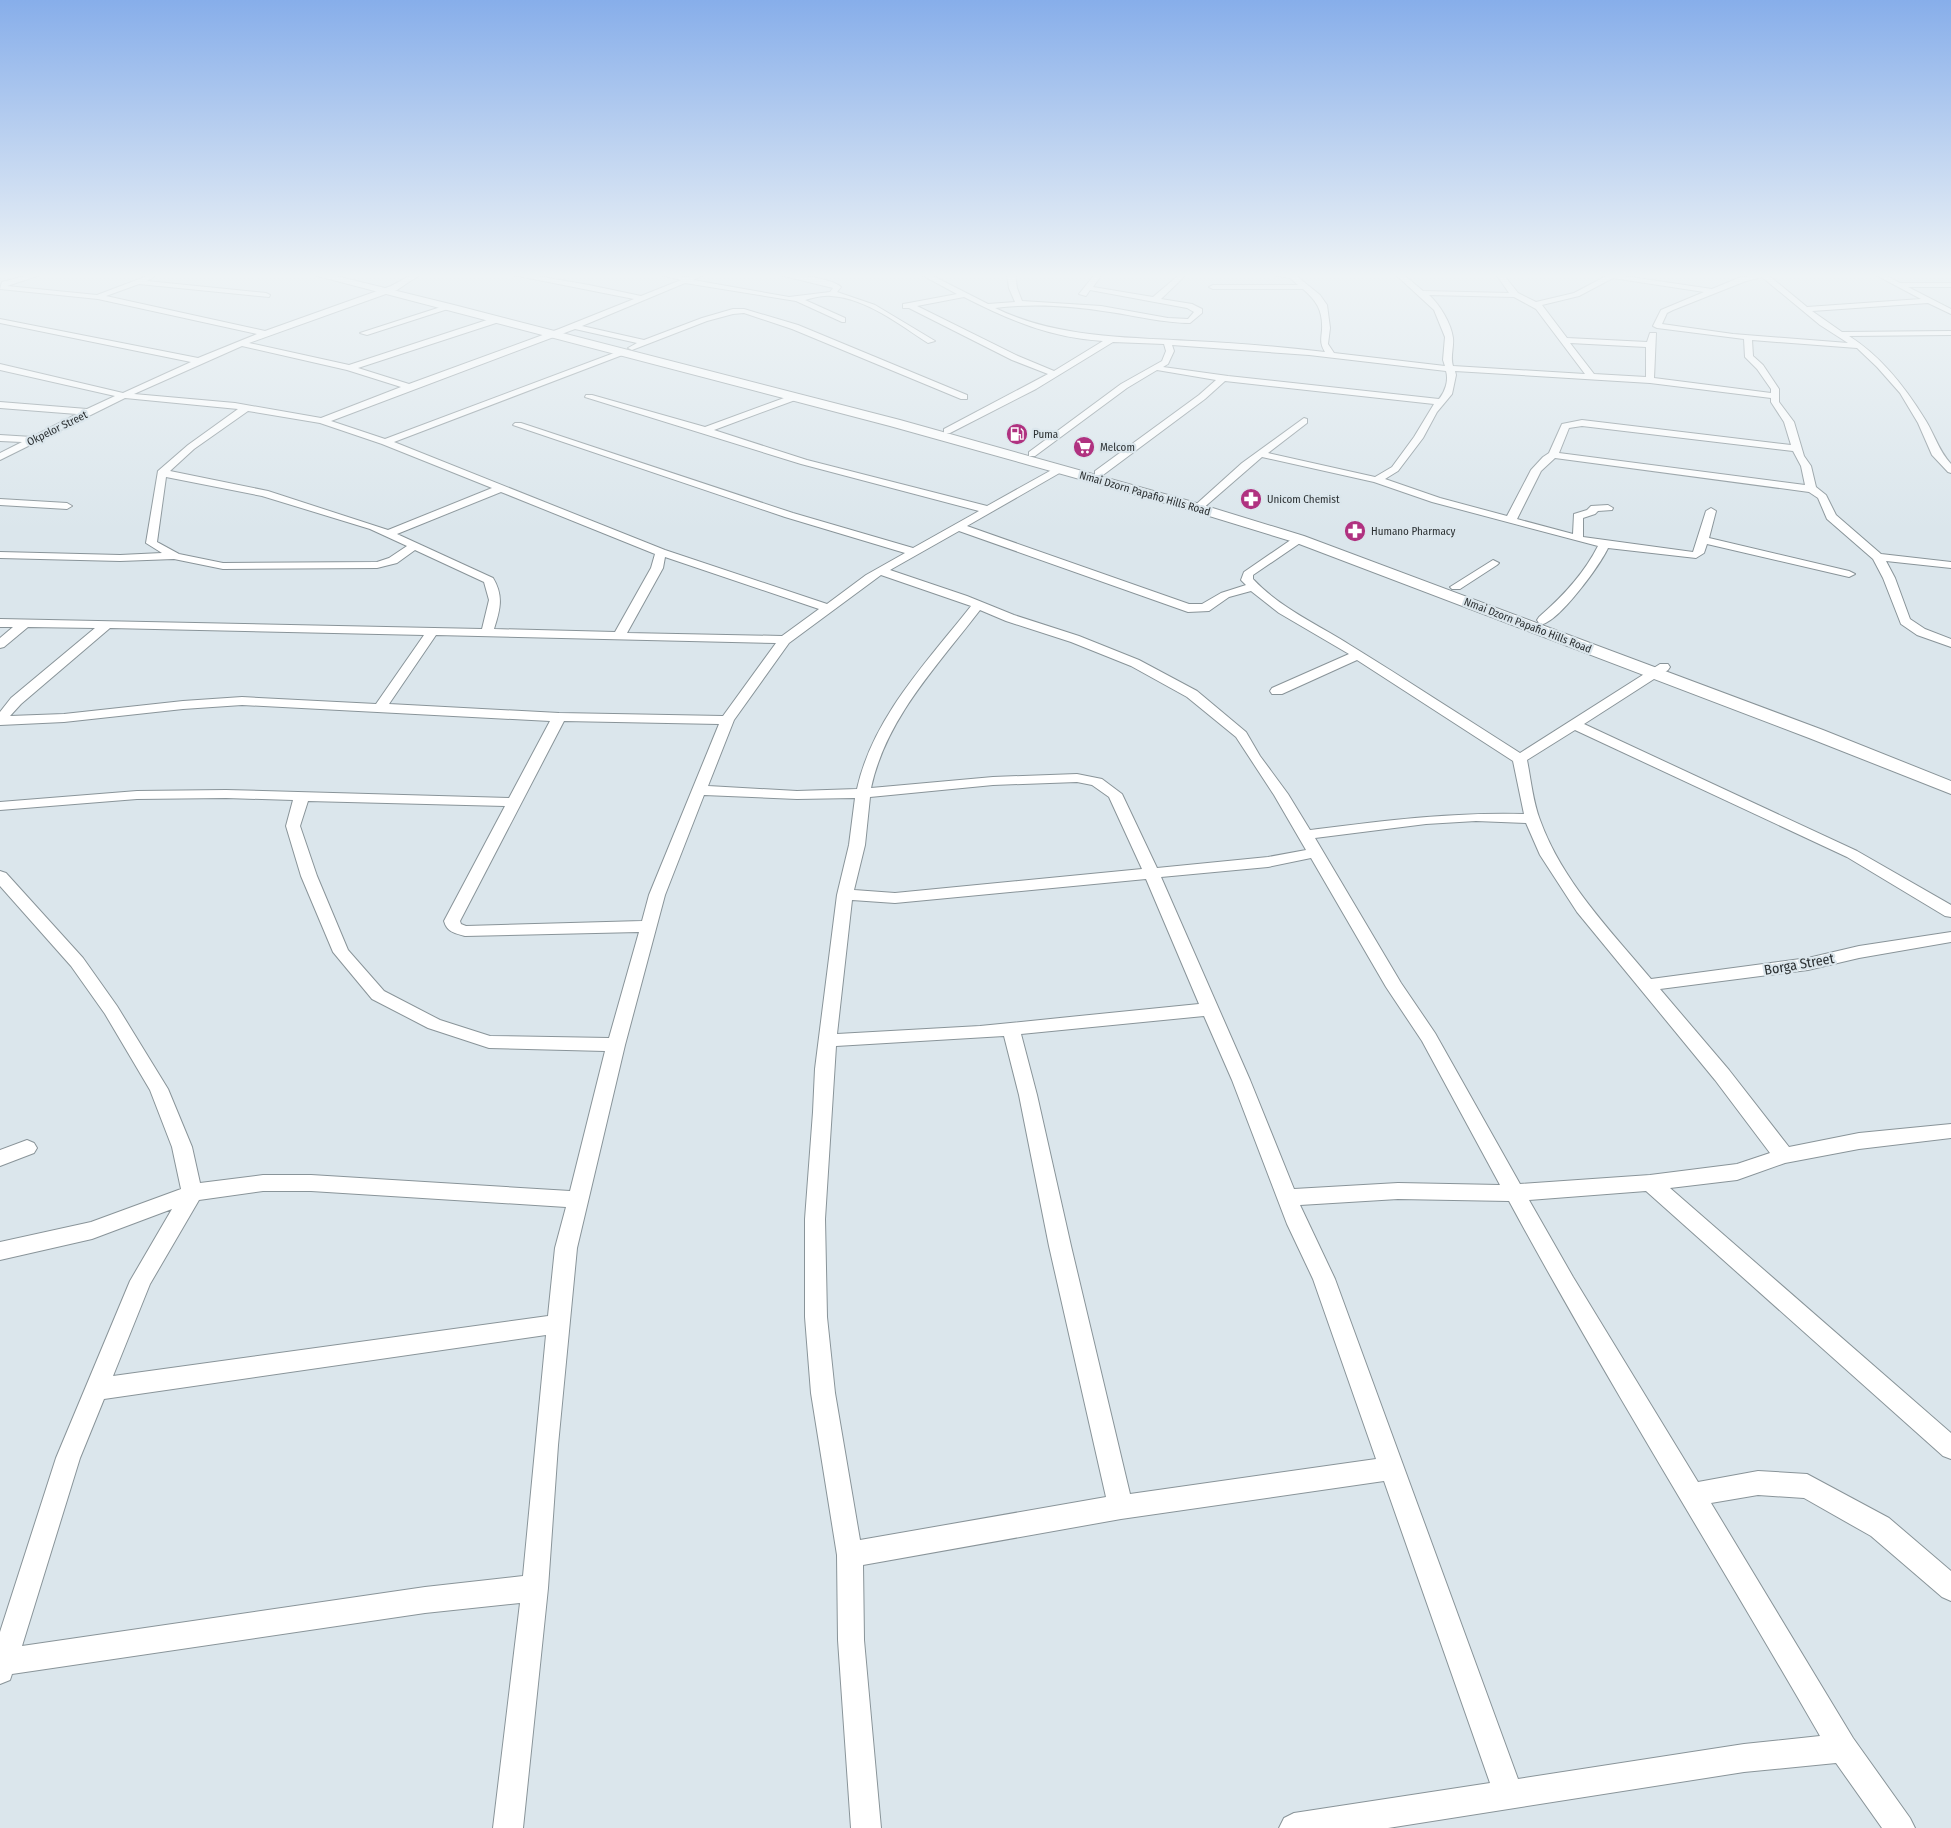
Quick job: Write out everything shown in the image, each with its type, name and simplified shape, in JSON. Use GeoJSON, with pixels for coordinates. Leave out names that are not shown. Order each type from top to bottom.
{"type":"FeatureCollection","features":[{"type":"Feature","properties":{"kind":"street"},"geometry":{"type":"LineString","coordinates":[[191,359],[199,361]]}},
{"type":"Feature","properties":{"kind":"street","name":"Okpelor Street"},"geometry":{"type":"LineString","coordinates":[[0,457],[88,412],[203,359]]}},
{"type":"Feature","properties":{"kind":"street"},"geometry":{"type":"LineString","coordinates":[[311,359],[349,368],[408,387]]}},
{"type":"Feature","properties":{"kind":"street"},"geometry":{"type":"LineString","coordinates":[[349,368],[376,359]]}},
{"type":"Feature","properties":{"kind":"street"},"geometry":{"type":"LineString","coordinates":[[322,422],[483,359]]}},
{"type":"Feature","properties":{"kind":"street"},"geometry":{"type":"LineString","coordinates":[[385,442],[603,359]]}},
{"type":"Feature","properties":{"kind":"street","name":"Nmai Dzorn Papafio Hills Road"},"geometry":{"type":"LineString","coordinates":[[660,359],[1060,469],[1200,505],[1336,544],[1543,620],[1660,670],[1708,695],[1816,734],[1951,788]]}},
{"type":"Feature","properties":{"kind":"street","name":"Nmai Dzorn Papafio Hills Road"},"geometry":{"type":"LineString","coordinates":[[664,359],[1032,454],[1200,505],[1660,670],[1822,725],[1951,777]]}},
{"type":"Feature","properties":{"kind":"street"},"geometry":{"type":"LineString","coordinates":[[873,359],[964,397]]}},
{"type":"Feature","properties":{"kind":"street"},"geometry":{"type":"LineString","coordinates":[[1018,359],[1055,374]]}},
{"type":"Feature","properties":{"kind":"street"},"geometry":{"type":"LineString","coordinates":[[947,431],[1055,374],[1078,359]]}},
{"type":"Feature","properties":{"kind":"street"},"geometry":{"type":"LineString","coordinates":[[1032,454],[1124,386],[1148,371],[1157,368],[1167,359]]}},
{"type":"Feature","properties":{"kind":"street"},"geometry":{"type":"LineString","coordinates":[[1357,359],[1450,368],[1650,380],[1775,396]]}},
{"type":"Feature","properties":{"kind":"street"},"geometry":{"type":"LineString","coordinates":[[1377,480],[1395,468],[1418,438],[1433,411],[1448,394],[1452,375],[1449,359]]}},
{"type":"Feature","properties":{"kind":"street"},"geometry":{"type":"LineString","coordinates":[[1579,359],[1591,376]]}},
{"type":"Feature","properties":{"kind":"street"},"geometry":{"type":"LineString","coordinates":[[1650,359],[1650,380]]}},
{"type":"Feature","properties":{"kind":"street"},"geometry":{"type":"LineString","coordinates":[[1751,359],[1765,373],[1775,389],[1774,402],[1789,422],[1797,449],[1806,466],[1811,489]]}},
{"type":"Feature","properties":{"kind":"street"},"geometry":{"type":"LineString","coordinates":[[1873,359],[1902,392],[1923,423],[1937,455],[1951,470]]}},
{"type":"Feature","properties":{"kind":"street"},"geometry":{"type":"LineString","coordinates":[[0,367],[126,396],[278,412],[322,422],[385,442],[661,552],[828,608]]}},
{"type":"Feature","properties":{"kind":"street"},"geometry":{"type":"LineString","coordinates":[[1157,368],[1222,379],[1366,392],[1441,402]]}},
{"type":"Feature","properties":{"kind":"street"},"geometry":{"type":"LineString","coordinates":[[1099,473],[1202,397],[1222,379]]}},
{"type":"Feature","properties":{"kind":"street"},"geometry":{"type":"LineString","coordinates":[[589,397],[705,430],[804,462],[988,510]]}},
{"type":"Feature","properties":{"kind":"street"},"geometry":{"type":"LineString","coordinates":[[705,430],[795,397]]}},
{"type":"Feature","properties":{"kind":"street"},"geometry":{"type":"LineString","coordinates":[[0,405],[88,412]]}},
{"type":"Feature","properties":{"kind":"street"},"geometry":{"type":"LineString","coordinates":[[246,408],[191,447],[162,473],[151,543],[175,556],[206,565],[223,566],[389,564],[415,545]]}},
{"type":"Feature","properties":{"kind":"street"},"geometry":{"type":"LineString","coordinates":[[1200,505],[1245,465],[1304,421]]}},
{"type":"Feature","properties":{"kind":"street"},"geometry":{"type":"LineString","coordinates":[[1511,520],[1536,470],[1553,455],[1565,426],[1582,423],[1797,449]]}},
{"type":"Feature","properties":{"kind":"street"},"geometry":{"type":"LineString","coordinates":[[518,425],[789,515],[914,552]]}},
{"type":"Feature","properties":{"kind":"street"},"geometry":{"type":"LineString","coordinates":[[0,438],[32,440]]}},
{"type":"Feature","properties":{"kind":"street"},"geometry":{"type":"LineString","coordinates":[[1261,454],[1377,480],[1436,500],[1604,545],[1696,555],[1700,551],[1711,510]]}},
{"type":"Feature","properties":{"kind":"street"},"geometry":{"type":"LineString","coordinates":[[1553,455],[1811,489],[1822,497],[1831,516],[1840,526],[1878,557],[1889,578],[1904,620],[1921,632],[1951,643]]}},
{"type":"Feature","properties":{"kind":"street"},"geometry":{"type":"LineString","coordinates":[[508,1828],[535,1588],[546,1445],[566,1248],[616,1045],[657,895],[727,720],[785,640],[880,571],[1060,469]]}},
{"type":"Feature","properties":{"kind":"street"},"geometry":{"type":"LineString","coordinates":[[162,473],[264,493],[389,533],[489,580],[496,593],[496,600],[487,633]]}},
{"type":"Feature","properties":{"kind":"street"},"geometry":{"type":"LineString","coordinates":[[389,533],[502,488]]}},
{"type":"Feature","properties":{"kind":"street"},"geometry":{"type":"LineString","coordinates":[[0,502],[67,506]]}},
{"type":"Feature","properties":{"kind":"street"},"geometry":{"type":"LineString","coordinates":[[1578,539],[1578,516],[1591,512],[1595,508],[1608,508]]}},
{"type":"Feature","properties":{"kind":"street"},"geometry":{"type":"LineString","coordinates":[[958,527],[1188,608],[1205,608],[1226,596],[1252,587]]}},
{"type":"Feature","properties":{"kind":"street"},"geometry":{"type":"LineString","coordinates":[[1299,539],[1248,574],[1247,580],[1252,587],[1278,606],[1520,759],[1532,819],[1548,855],[1583,908],[1722,1075],[1784,1156]]}},
{"type":"Feature","properties":{"kind":"street"},"geometry":{"type":"LineString","coordinates":[[1703,540],[1849,574]]}},
{"type":"Feature","properties":{"kind":"street"},"geometry":{"type":"LineString","coordinates":[[1543,620],[1581,581],[1604,545]]}},
{"type":"Feature","properties":{"kind":"street"},"geometry":{"type":"LineString","coordinates":[[619,636],[657,568],[661,552]]}},
{"type":"Feature","properties":{"kind":"street"},"geometry":{"type":"LineString","coordinates":[[0,555],[120,558],[175,556]]}},
{"type":"Feature","properties":{"kind":"street"},"geometry":{"type":"LineString","coordinates":[[1878,557],[1951,565]]}},
{"type":"Feature","properties":{"kind":"street"},"geometry":{"type":"LineString","coordinates":[[1456,587],[1493,563]]}},
{"type":"Feature","properties":{"kind":"street"},"geometry":{"type":"LineString","coordinates":[[880,571],[1135,663],[1192,694],[1240,735],[1281,794],[1395,986],[1429,1038],[1565,1284],[1735,1564],[1843,1748],[1900,1828]]}},
{"type":"Feature","properties":{"kind":"street"},"geometry":{"type":"LineString","coordinates":[[866,1828],[851,1640],[850,1555],[823,1393],[816,1317],[815,1219],[823,1112],[824,1068],[845,895],[857,845],[863,793],[869,765],[896,710],[978,605]]}},
{"type":"Feature","properties":{"kind":"street"},"geometry":{"type":"LineString","coordinates":[[0,623],[785,640]]}},
{"type":"Feature","properties":{"kind":"street"},"geometry":{"type":"LineString","coordinates":[[0,644],[25,623]]}},
{"type":"Feature","properties":{"kind":"street"},"geometry":{"type":"LineString","coordinates":[[0,721],[16,701],[107,624]]}},
{"type":"Feature","properties":{"kind":"street"},"geometry":{"type":"LineString","coordinates":[[380,708],[433,632]]}},
{"type":"Feature","properties":{"kind":"street"},"geometry":{"type":"LineString","coordinates":[[1276,691],[1358,655]]}},
{"type":"Feature","properties":{"kind":"street"},"geometry":{"type":"LineString","coordinates":[[1520,759],[1660,670]]}},
{"type":"Feature","properties":{"kind":"street"},"geometry":{"type":"LineString","coordinates":[[0,721],[64,718],[183,705],[242,701],[559,717],[727,720]]}},
{"type":"Feature","properties":{"kind":"street"},"geometry":{"type":"LineString","coordinates":[[559,717],[512,802],[452,921],[454,927],[465,931],[649,926]]}},
{"type":"Feature","properties":{"kind":"street"},"geometry":{"type":"LineString","coordinates":[[1575,724],[1852,854],[1951,912]]}},
{"type":"Feature","properties":{"kind":"street"},"geometry":{"type":"LineString","coordinates":[[699,790],[798,795],[863,793],[1024,780],[1076,778],[1097,782],[1115,794],[1128,819],[1241,1080],[1287,1198],[1324,1279],[1509,1795]]}},
{"type":"Feature","properties":{"kind":"street"},"geometry":{"type":"LineString","coordinates":[[0,806],[137,795],[302,795],[512,802]]}},
{"type":"Feature","properties":{"kind":"street"},"geometry":{"type":"LineString","coordinates":[[302,795],[292,826],[309,876],[341,952],[378,995],[434,1024],[489,1042],[616,1045]]}},
{"type":"Feature","properties":{"kind":"street"},"geometry":{"type":"LineString","coordinates":[[1305,835],[1426,820],[1476,817],[1532,819]]}},
{"type":"Feature","properties":{"kind":"street"},"geometry":{"type":"LineString","coordinates":[[845,895],[895,898],[913,897],[1151,875],[1268,862],[1316,853]]}},
{"type":"Feature","properties":{"kind":"street"},"geometry":{"type":"LineString","coordinates":[[0,876],[77,962],[111,1010],[159,1089],[182,1147],[192,1193],[141,1281],[68,1458],[2,1666],[425,1600],[535,1588]]}},
{"type":"Feature","properties":{"kind":"street","name":"Borga Street"},"geometry":{"type":"LineString","coordinates":[[1647,985],[1808,964],[1860,952],[1951,937]]}},
{"type":"Feature","properties":{"kind":"street"},"geometry":{"type":"LineString","coordinates":[[828,1040],[908,1037],[1011,1029],[1210,1009]]}},
{"type":"Feature","properties":{"kind":"street"},"geometry":{"type":"LineString","coordinates":[[1011,1029],[1028,1095],[1060,1246],[1121,1507]]}},
{"type":"Feature","properties":{"kind":"street"},"geometry":{"type":"LineString","coordinates":[[1287,1198],[1398,1191],[1515,1193],[1650,1183],[1737,1172],[1784,1156],[1859,1141],[1951,1131]]}},
{"type":"Feature","properties":{"kind":"street"},"geometry":{"type":"LineString","coordinates":[[0,1158],[27,1148]]}},
{"type":"Feature","properties":{"kind":"street"},"geometry":{"type":"LineString","coordinates":[[0,1251],[92,1230],[192,1193],[239,1185],[311,1183],[578,1200]]}},
{"type":"Feature","properties":{"kind":"street"},"geometry":{"type":"LineString","coordinates":[[1650,1183],[1785,1304],[1951,1448]]}},
{"type":"Feature","properties":{"kind":"street"},"geometry":{"type":"LineString","coordinates":[[97,1389],[558,1324]]}},
{"type":"Feature","properties":{"kind":"street"},"geometry":{"type":"LineString","coordinates":[[850,1555],[1121,1507],[1391,1468]]}},
{"type":"Feature","properties":{"kind":"street"},"geometry":{"type":"LineString","coordinates":[[1692,1495],[1758,1483],[1807,1486],[1880,1527],[1951,1588]]}},
{"type":"Feature","properties":{"kind":"street"},"geometry":{"type":"LineString","coordinates":[[1294,1828],[1744,1758],[1843,1748]]}},
{"type":"Feature","properties":{"kind":"place","name":"Puma"},"geometry":{"type":"Point","coordinates":[1017,434]}},
{"type":"Feature","properties":{"kind":"place","name":"Melcom"},"geometry":{"type":"Point","coordinates":[1084,447]}},
{"type":"Feature","properties":{"kind":"place","name":"Unicom Chemist"},"geometry":{"type":"Point","coordinates":[1251,499]}},
{"type":"Feature","properties":{"kind":"place","name":"Humano Pharmacy"},"geometry":{"type":"Point","coordinates":[1355,531]}}]}
